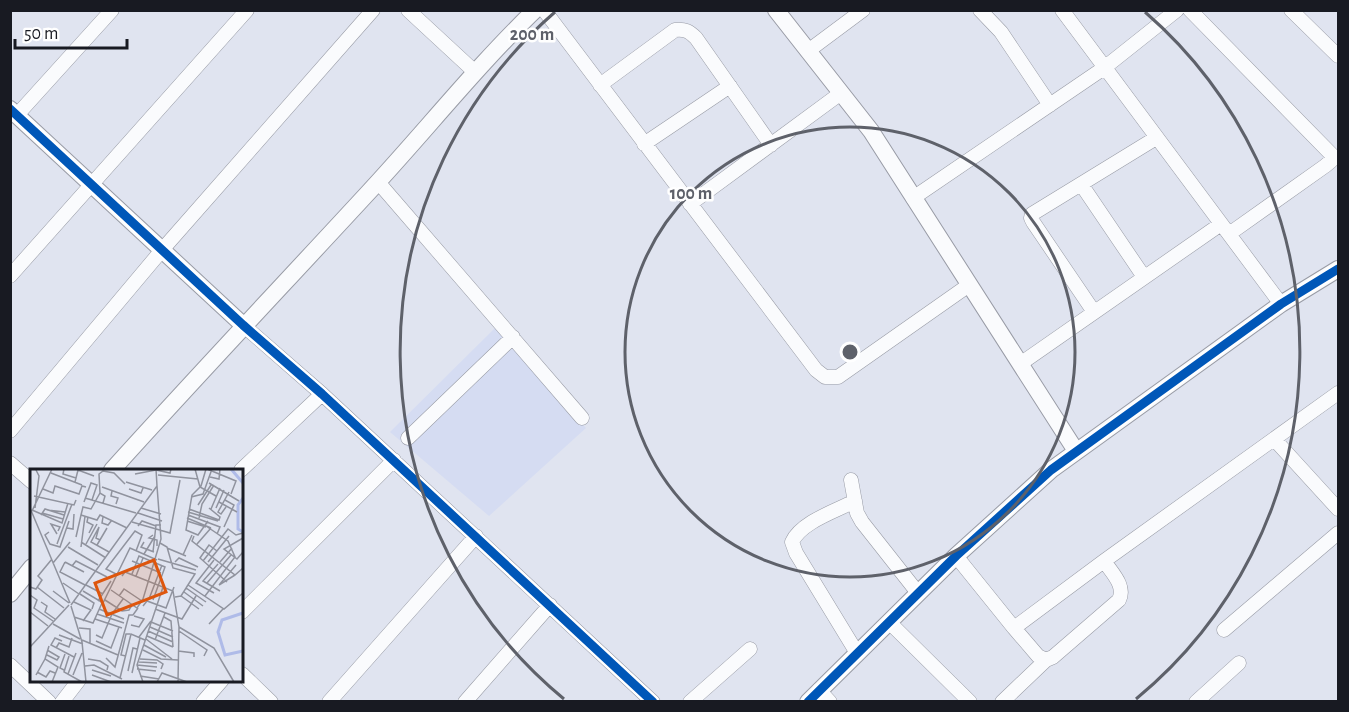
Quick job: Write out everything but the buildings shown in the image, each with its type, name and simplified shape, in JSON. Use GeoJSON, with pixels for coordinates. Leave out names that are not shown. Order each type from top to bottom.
{"type":"FeatureCollection","features":[{"type":"Feature","properties":{"kind":"street"},"geometry":{"type":"LineString","coordinates":[[112,10],[14,112],[243,325],[394,460],[653,702]]}},
{"type":"Feature","properties":{"kind":"street"},"geometry":{"type":"LineString","coordinates":[[10,276],[247,10]]}},
{"type":"Feature","properties":{"kind":"street"},"geometry":{"type":"LineString","coordinates":[[10,431],[162,250],[373,10]]}},
{"type":"Feature","properties":{"kind":"street"},"geometry":{"type":"LineString","coordinates":[[408,10],[475,72]]}},
{"type":"Feature","properties":{"kind":"street"},"geometry":{"type":"LineString","coordinates":[[114,469],[243,325],[378,182],[475,72],[536,10]]}},
{"type":"Feature","properties":{"kind":"street"},"geometry":{"type":"LineString","coordinates":[[544,10],[816,370],[825,377],[838,377],[969,285]]}},
{"type":"Feature","properties":{"kind":"street"},"geometry":{"type":"LineString","coordinates":[[776,10],[870,131],[1076,451]]}},
{"type":"Feature","properties":{"kind":"street"},"geometry":{"type":"LineString","coordinates":[[808,51],[863,10]]}},
{"type":"Feature","properties":{"kind":"street"},"geometry":{"type":"LineString","coordinates":[[980,10],[1000,32],[1050,105]]}},
{"type":"Feature","properties":{"kind":"street"},"geometry":{"type":"LineString","coordinates":[[1062,10],[1281,304]]}},
{"type":"Feature","properties":{"kind":"street"},"geometry":{"type":"LineString","coordinates":[[913,198],[1104,68],[1177,10]]}},
{"type":"Feature","properties":{"kind":"street"},"geometry":{"type":"LineString","coordinates":[[1020,364],[1144,278],[1331,161],[1332,155],[1190,10]]}},
{"type":"Feature","properties":{"kind":"street"},"geometry":{"type":"LineString","coordinates":[[1291,10],[1338,56]]}},
{"type":"Feature","properties":{"kind":"street"},"geometry":{"type":"LineString","coordinates":[[600,85],[675,30],[684,29],[696,38],[771,145]]}},
{"type":"Feature","properties":{"kind":"street"},"geometry":{"type":"LineString","coordinates":[[644,144],[730,86]]}},
{"type":"Feature","properties":{"kind":"street"},"geometry":{"type":"LineString","coordinates":[[690,204],[841,93]]}},
{"type":"Feature","properties":{"kind":"street"},"geometry":{"type":"LineString","coordinates":[[1094,312],[1031,218],[1032,214],[1156,138]]}},
{"type":"Feature","properties":{"kind":"street"},"geometry":{"type":"LineString","coordinates":[[378,182],[582,418]]}},
{"type":"Feature","properties":{"kind":"street"},"geometry":{"type":"LineString","coordinates":[[1081,184],[1144,278]]}},
{"type":"Feature","properties":{"kind":"street"},"geometry":{"type":"LineString","coordinates":[[819,698],[857,653],[918,593],[1052,470],[1281,304],[1338,269]]}},
{"type":"Feature","properties":{"kind":"street"},"geometry":{"type":"LineString","coordinates":[[408,438],[513,337]]}},
{"type":"Feature","properties":{"kind":"street"},"geometry":{"type":"LineString","coordinates":[[1014,628],[1338,393]]}},
{"type":"Feature","properties":{"kind":"street"},"geometry":{"type":"LineString","coordinates":[[243,469],[322,394]]}},
{"type":"Feature","properties":{"kind":"street"},"geometry":{"type":"LineString","coordinates":[[1275,440],[1338,509]]}},
{"type":"Feature","properties":{"kind":"street"},"geometry":{"type":"LineString","coordinates":[[243,611],[394,460]]}},
{"type":"Feature","properties":{"kind":"street"},"geometry":{"type":"LineString","coordinates":[[10,463],[30,480]]}},
{"type":"Feature","properties":{"kind":"street"},"geometry":{"type":"LineString","coordinates":[[851,480],[862,522],[918,593]]}},
{"type":"Feature","properties":{"kind":"street"},"geometry":{"type":"LineString","coordinates":[[855,501],[804,527],[795,534],[792,542],[796,553],[857,653]]}},
{"type":"Feature","properties":{"kind":"street"},"geometry":{"type":"LineString","coordinates":[[1224,630],[1338,533]]}},
{"type":"Feature","properties":{"kind":"street"},"geometry":{"type":"LineString","coordinates":[[329,702],[476,536]]}},
{"type":"Feature","properties":{"kind":"street"},"geometry":{"type":"LineString","coordinates":[[956,556],[1038,656],[1046,660]]}},
{"type":"Feature","properties":{"kind":"street"},"geometry":{"type":"LineString","coordinates":[[1002,702],[1046,660],[1053,657],[1119,600],[1122,594],[1121,588],[1104,561]]}},
{"type":"Feature","properties":{"kind":"street"},"geometry":{"type":"LineString","coordinates":[[10,594],[30,569]]}},
{"type":"Feature","properties":{"kind":"street"},"geometry":{"type":"LineString","coordinates":[[465,702],[550,605]]}},
{"type":"Feature","properties":{"kind":"street"},"geometry":{"type":"LineString","coordinates":[[889,622],[970,702]]}},
{"type":"Feature","properties":{"kind":"street"},"geometry":{"type":"LineString","coordinates":[[690,702],[750,649]]}},
{"type":"Feature","properties":{"kind":"street"},"geometry":{"type":"LineString","coordinates":[[1196,702],[1239,663]]}},
{"type":"Feature","properties":{"kind":"street"},"geometry":{"type":"LineString","coordinates":[[10,665],[49,702]]}},
{"type":"Feature","properties":{"kind":"street"},"geometry":{"type":"LineString","coordinates":[[243,675],[271,702]]}},
{"type":"Feature","properties":{"kind":"street"},"geometry":{"type":"LineString","coordinates":[[62,702],[78,682]]}},
{"type":"Feature","properties":{"kind":"street"},"geometry":{"type":"LineString","coordinates":[[203,702],[221,682]]}},
{"type":"Feature","properties":{"kind":"shaded area"},"geometry":{"type":"Polygon","coordinates":[[[496,327],[586,428],[489,516],[390,432],[496,327]]]}},
{"type":"Feature","properties":{"kind":"cycle path"},"geometry":{"type":"LineString","coordinates":[[10,109],[243,325],[322,394],[653,702]]}},
{"type":"Feature","properties":{"kind":"cycle path"},"geometry":{"type":"LineString","coordinates":[[808,702],[956,556],[1051,470],[1281,304],[1338,269]]}}]}
